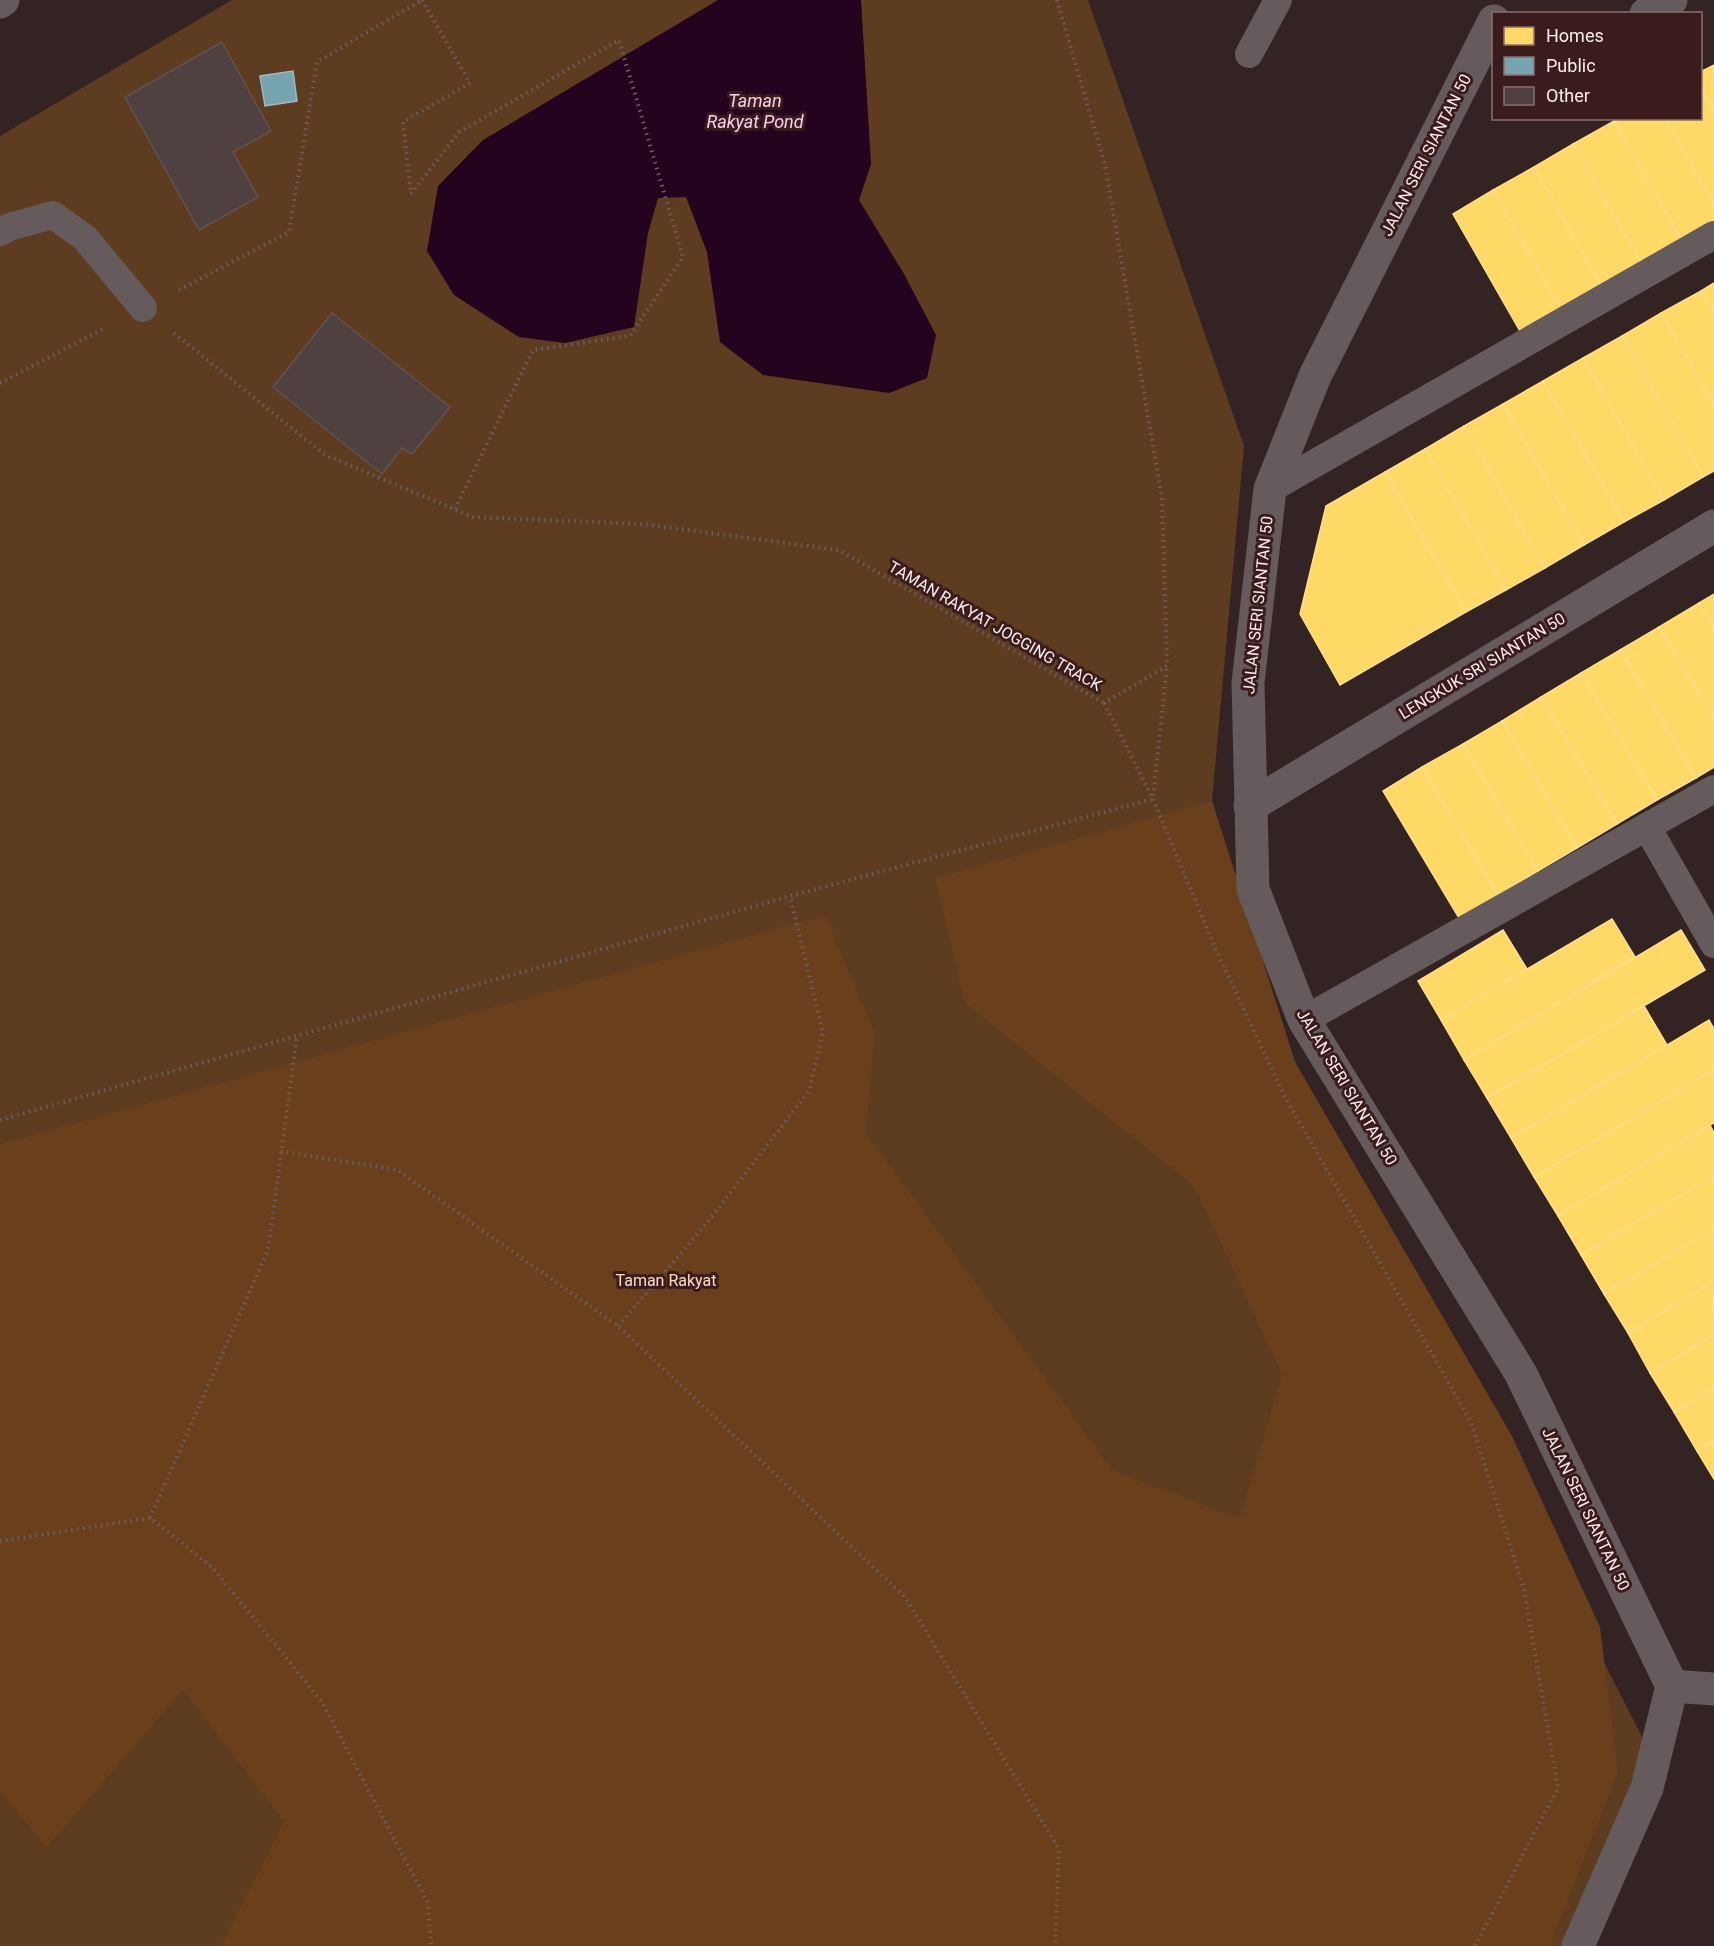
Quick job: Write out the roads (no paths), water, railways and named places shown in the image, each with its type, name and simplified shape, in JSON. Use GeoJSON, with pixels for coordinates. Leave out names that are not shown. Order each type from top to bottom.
{"type":"FeatureCollection","features":[{"type":"Feature","properties":{"kind":"street"},"geometry":{"type":"LineString","coordinates":[[1650,12],[1671,0]]}},
{"type":"Feature","properties":{"kind":"street","name":"JALAN SERI SIANTAN 50"},"geometry":{"type":"LineString","coordinates":[[1492,25],[1314,376],[1270,489],[1248,683],[1253,889],[1304,1020],[1521,1374],[1672,1686]]}},
{"type":"Feature","properties":{"kind":"street","name":"LENGKUK SRI SIANTAN 50"},"geometry":{"type":"LineString","coordinates":[[1250,806],[1714,526]]}},
{"type":"Feature","properties":{"kind":"street"},"geometry":{"type":"LineString","coordinates":[[1578,1946],[1647,1788],[1672,1686],[1714,1689]]}},
{"type":"Feature","properties":{"kind":"lane"},"geometry":{"type":"LineString","coordinates":[[1249,54],[1278,0]]}},
{"type":"Feature","properties":{"kind":"lane"},"geometry":{"type":"LineString","coordinates":[[0,232],[9,227],[53,215],[85,238],[143,308]]}},
{"type":"Feature","properties":{"kind":"lane"},"geometry":{"type":"LineString","coordinates":[[1270,489],[1714,235]]}},
{"type":"Feature","properties":{"kind":"lane"},"geometry":{"type":"LineString","coordinates":[[1304,1020],[1714,789]]}},
{"type":"Feature","properties":{"kind":"lane"},"geometry":{"type":"LineString","coordinates":[[1647,827],[1714,945]]}},
{"type":"Feature","properties":{"kind":"water","name":"Taman Rakyat Pond"},"geometry":{"type":"Polygon","coordinates":[[[718,0],[861,0],[871,164],[859,200],[904,274],[936,335],[927,378],[889,393],[763,375],[720,342],[707,252],[686,197],[658,198],[648,233],[634,327],[565,343],[519,337],[454,295],[427,251],[438,186],[483,140],[718,0]]]}},
{"type":"Feature","properties":{"kind":"park label","name":"Taman Rakyat"},"geometry":{"type":"Point","coordinates":[666,1280]}}]}
